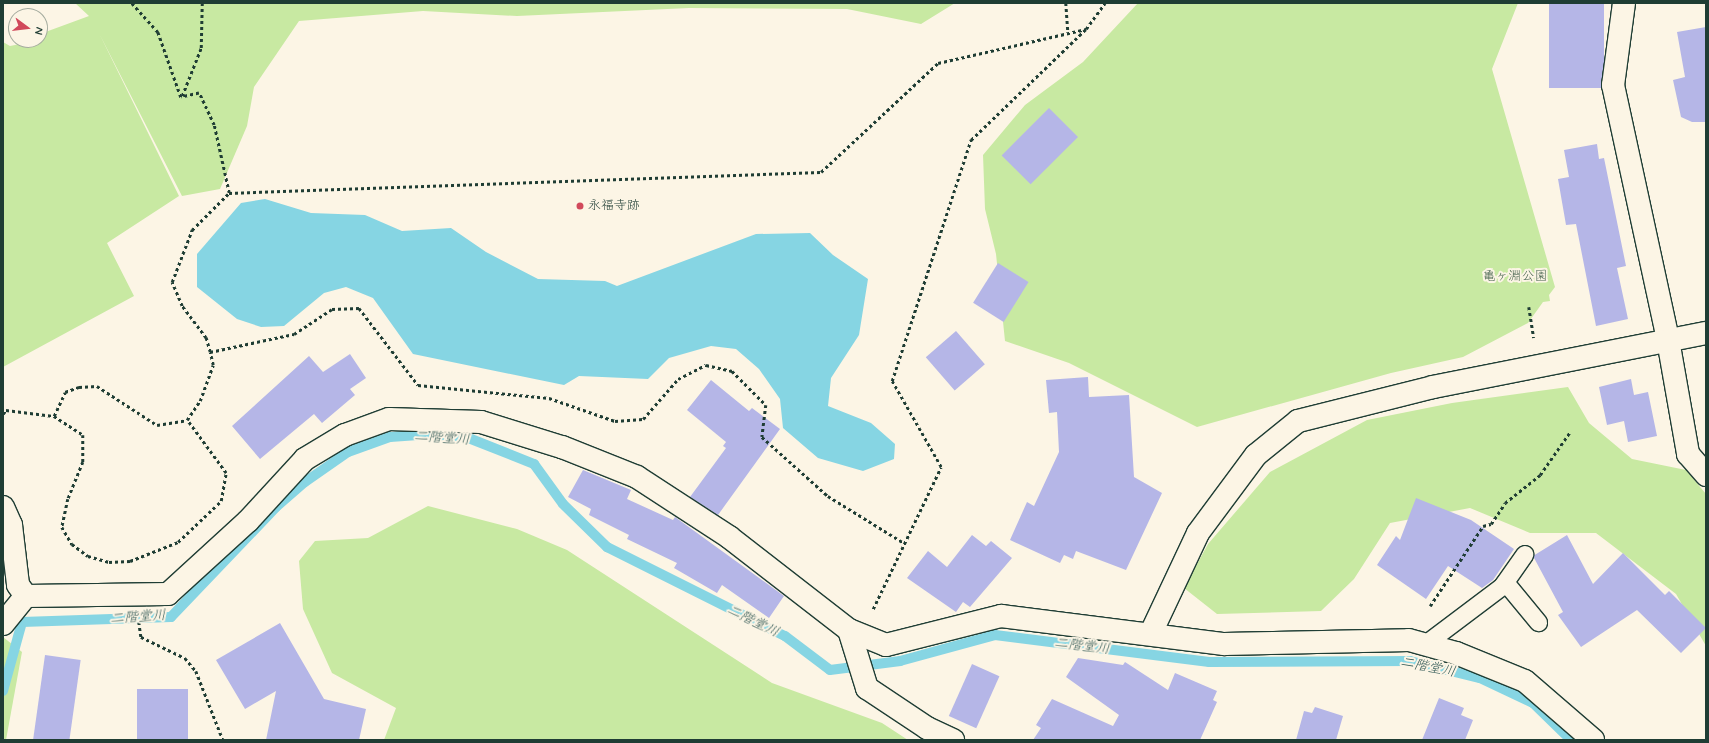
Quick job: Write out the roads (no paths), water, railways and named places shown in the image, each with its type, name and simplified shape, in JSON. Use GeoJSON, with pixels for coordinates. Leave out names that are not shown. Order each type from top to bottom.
{"type":"FeatureCollection","features":[{"type":"Feature","properties":{"kind":"street"},"geometry":{"type":"LineString","coordinates":[[1624,3],[1613,85],[1668,340],[1688,454],[1706,475]]}},
{"type":"Feature","properties":{"kind":"street"},"geometry":{"type":"LineString","coordinates":[[1151,632],[1198,533],[1256,456],[1298,421],[1434,387],[1706,333]]}},
{"type":"Feature","properties":{"kind":"street"},"geometry":{"type":"LineString","coordinates":[[26,596],[168,594],[248,521],[305,459],[345,435],[390,419],[481,422],[562,447],[636,477],[729,537],[854,633],[886,644],[1001,616],[1151,632],[1186,641],[1224,644],[1417,642],[1525,681],[1593,740]]}},
{"type":"Feature","properties":{"kind":"street"},"geometry":{"type":"LineString","coordinates":[[3,507],[11,525],[18,585],[26,596]]}},
{"type":"Feature","properties":{"kind":"street"},"geometry":{"type":"LineString","coordinates":[[3,624],[26,596]]}},
{"type":"Feature","properties":{"kind":"street"},"geometry":{"type":"LineString","coordinates":[[854,633],[867,688],[926,728],[953,740]]}},
{"type":"Feature","properties":{"kind":"lane"},"geometry":{"type":"LineString","coordinates":[[1417,642],[1505,582],[1524,554]]}},
{"type":"Feature","properties":{"kind":"lane"},"geometry":{"type":"LineString","coordinates":[[1505,582],[1538,622]]}},
{"type":"Feature","properties":{"kind":"water"},"geometry":{"type":"Polygon","coordinates":[[[265,199],[311,213],[365,215],[402,231],[451,228],[486,252],[538,279],[605,281],[617,286],[756,234],[810,233],[833,255],[868,279],[859,335],[831,378],[828,406],[871,423],[895,444],[894,459],[863,471],[818,458],[783,428],[780,399],[759,369],[736,349],[711,346],[669,358],[648,379],[579,376],[564,385],[413,354],[373,298],[346,287],[324,293],[284,326],[261,327],[237,319],[197,287],[197,254],[241,203],[265,199]]]}},
{"type":"Feature","properties":{"kind":"waterway","name":"二階堂川"},"geometry":{"type":"LineString","coordinates":[[7,618],[22,622],[171,617],[276,507],[305,482],[348,452],[390,437],[429,434],[471,439],[534,464],[563,504],[607,547],[785,636],[830,670],[900,661],[995,635],[1209,662],[1410,661],[1480,678],[1533,703],[1571,740]]}},
{"type":"Feature","properties":{"kind":"waterway","name":"二階堂川"},"geometry":{"type":"LineString","coordinates":[[3,691],[22,622]]}},
{"type":"Feature","properties":{"kind":"place","name":"永福寺跡"},"geometry":{"type":"Point","coordinates":[580,206]}},
{"type":"Feature","properties":{"kind":"park label","name":"亀ヶ淵公園"},"geometry":{"type":"Point","coordinates":[1515,277]}}]}
